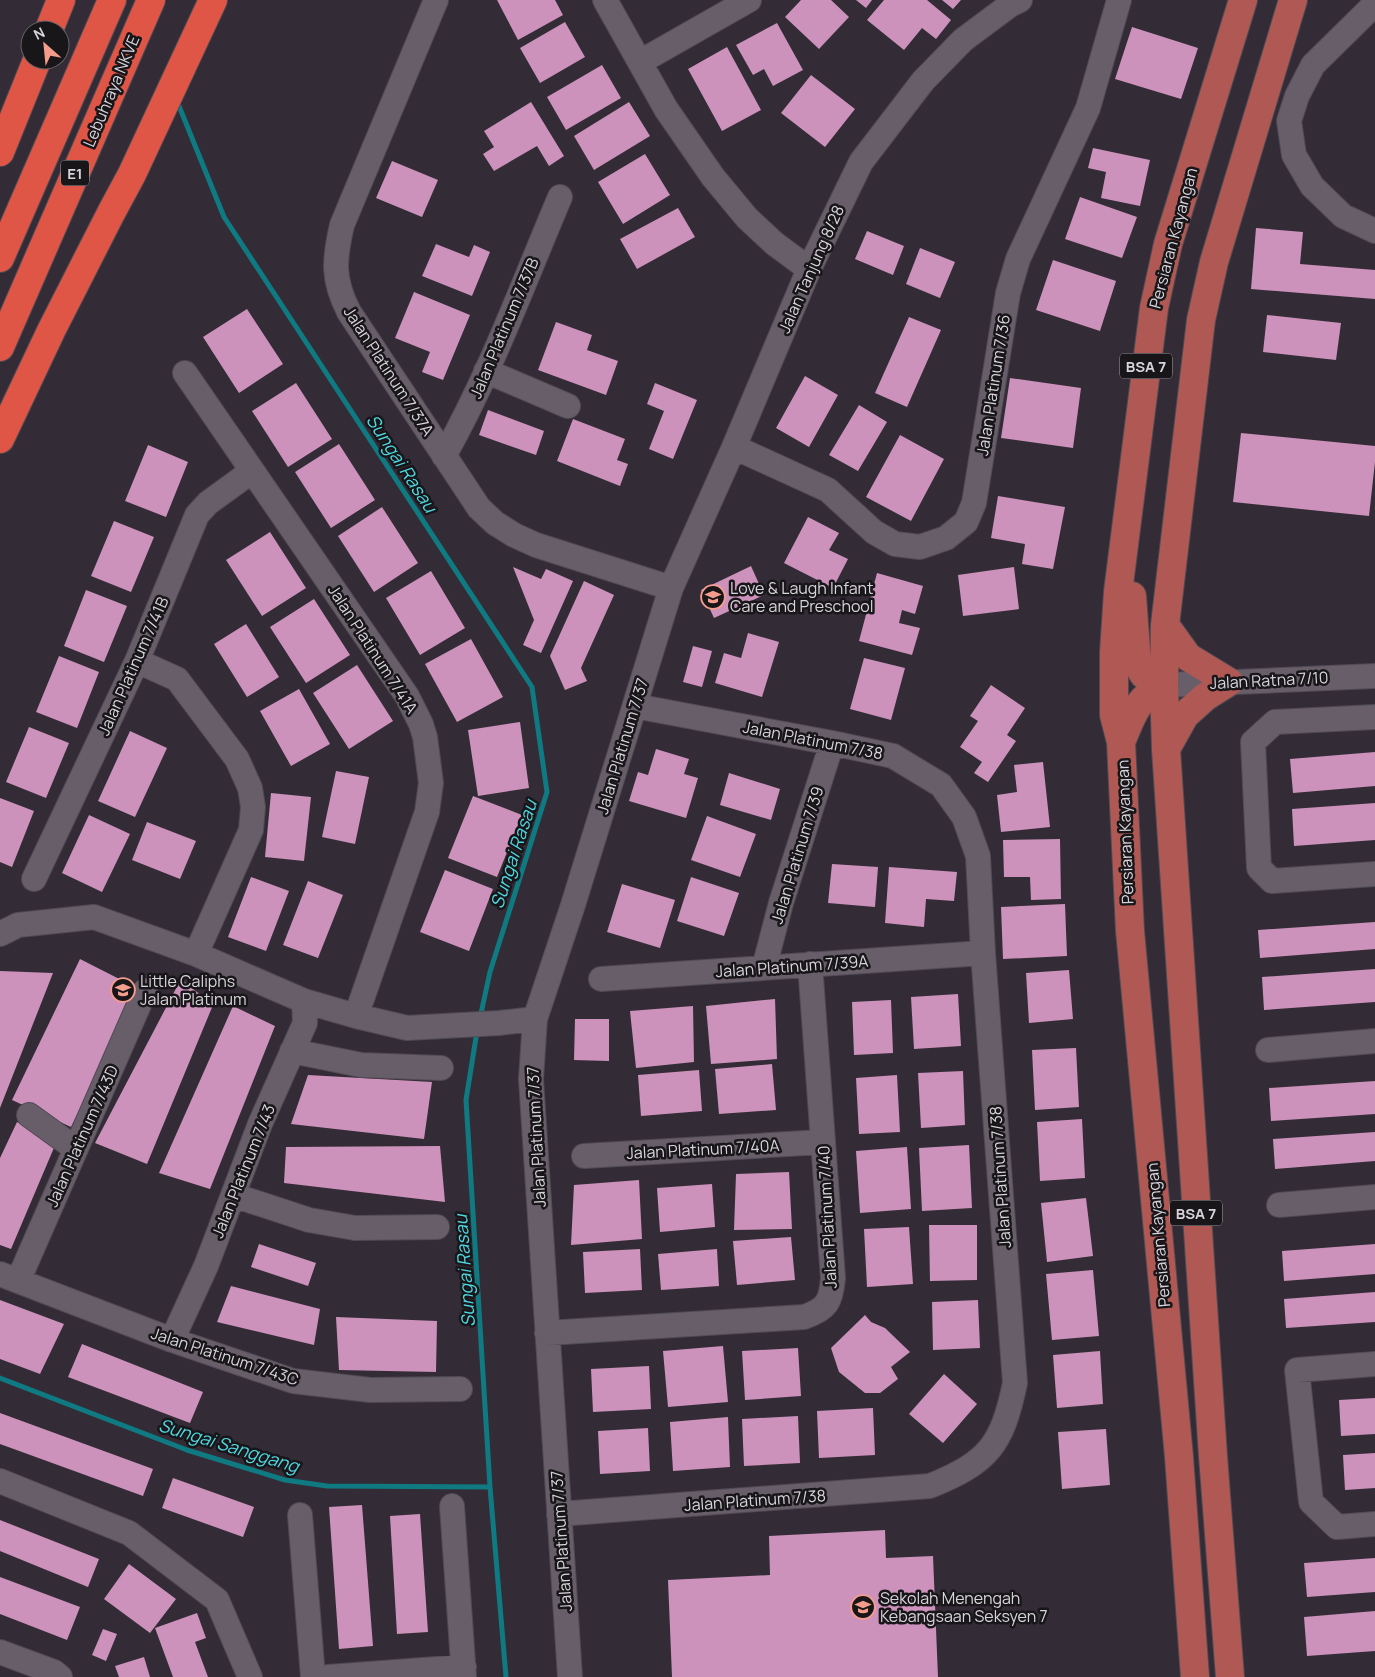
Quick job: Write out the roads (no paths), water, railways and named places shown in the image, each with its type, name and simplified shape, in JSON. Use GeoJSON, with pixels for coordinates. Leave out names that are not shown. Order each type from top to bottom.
{"type":"FeatureCollection","features":[{"type":"Feature","properties":{"kind":"highway"},"geometry":{"type":"LineString","coordinates":[[53,20],[61,0]]}},
{"type":"Feature","properties":{"kind":"highway","name":"E1"},"geometry":{"type":"LineString","coordinates":[[0,258],[112,0]]}},
{"type":"Feature","properties":{"kind":"highway","name":"Lebuhraya NKVE"},"geometry":{"type":"LineString","coordinates":[[0,347],[151,0]]}},
{"type":"Feature","properties":{"kind":"highway"},"geometry":{"type":"LineString","coordinates":[[0,439],[51,331],[106,221],[132,174],[213,0]]}},
{"type":"Feature","properties":{"kind":"highway"},"geometry":{"type":"LineString","coordinates":[[0,152],[32,70]]}},
{"type":"Feature","properties":{"kind":"main road","name":"Persiaran Kayangan"},"geometry":{"type":"LineString","coordinates":[[1195,1677],[1179,1458],[1130,930],[1121,742],[1114,715],[1114,652],[1118,592],[1154,308],[1168,244],[1243,0]]}},
{"type":"Feature","properties":{"kind":"main road","name":"BSA 7"},"geometry":{"type":"LineString","coordinates":[[1230,1677],[1212,1446],[1166,748],[1165,625],[1201,320],[1214,262],[1293,0]]}},
{"type":"Feature","properties":{"kind":"main road"},"geometry":{"type":"LineString","coordinates":[[1126,531],[1137,664],[1144,675],[1164,685]]}},
{"type":"Feature","properties":{"kind":"main road"},"geometry":{"type":"LineString","coordinates":[[1165,625],[1188,657],[1229,682],[1204,697],[1185,715],[1166,748]]}},
{"type":"Feature","properties":{"kind":"main road"},"geometry":{"type":"LineString","coordinates":[[1121,742],[1136,707],[1144,697],[1164,685]]}},
{"type":"Feature","properties":{"kind":"street","name":"Jalan Platinum 7/37A"},"geometry":{"type":"LineString","coordinates":[[436,0],[342,225],[336,251],[339,293],[349,312],[479,508],[495,523],[514,535],[536,545],[671,588]]}},
{"type":"Feature","properties":{"kind":"street"},"geometry":{"type":"LineString","coordinates":[[604,0],[666,109],[714,177],[747,218],[775,244],[809,269]]}},
{"type":"Feature","properties":{"kind":"street"},"geometry":{"type":"LineString","coordinates":[[640,62],[749,0]]}},
{"type":"Feature","properties":{"kind":"street","name":"Jalan Tanjung 8/28"},"geometry":{"type":"LineString","coordinates":[[671,588],[734,447],[809,269],[860,162],[923,81],[963,40],[1010,5],[1020,0]]}},
{"type":"Feature","properties":{"kind":"street","name":"Jalan Platinum 7/36"},"geometry":{"type":"LineString","coordinates":[[734,447],[828,490],[874,532],[895,544],[920,547],[946,538],[966,522],[974,503],[1008,293],[1018,259],[1088,108],[1120,0]]}},
{"type":"Feature","properties":{"kind":"street"},"geometry":{"type":"LineString","coordinates":[[1375,4],[1314,65],[1297,96],[1289,121],[1294,155],[1312,186],[1343,216],[1375,231]]}},
{"type":"Feature","properties":{"kind":"street","name":"Jalan Platinum 7/37B"},"geometry":{"type":"LineString","coordinates":[[444,456],[463,422],[486,371],[560,198]]}},
{"type":"Feature","properties":{"kind":"street"},"geometry":{"type":"LineString","coordinates":[[486,371],[568,406]]}},
{"type":"Feature","properties":{"kind":"street","name":"Jalan Platinum 7/41A"},"geometry":{"type":"LineString","coordinates":[[185,373],[407,696],[421,724],[425,737],[431,783],[427,812],[356,1016]]}},
{"type":"Feature","properties":{"kind":"street","name":"Jalan Platinum 7/41B"},"geometry":{"type":"LineString","coordinates":[[34,879],[137,661],[197,515],[208,503],[252,471]]}},
{"type":"Feature","properties":{"kind":"street","name":"Jalan Platinum 7/37"},"geometry":{"type":"LineString","coordinates":[[570,1677],[531,1079],[535,1019],[573,905],[671,588]]}},
{"type":"Feature","properties":{"kind":"street"},"geometry":{"type":"LineString","coordinates":[[137,661],[178,679],[237,759],[250,788],[253,807],[251,830],[196,954]]}},
{"type":"Feature","properties":{"kind":"street","name":"Jalan Ratna 7/10"},"geometry":{"type":"LineString","coordinates":[[1164,685],[1375,676]]}},
{"type":"Feature","properties":{"kind":"street","name":"Jalan Platinum 7/38"},"geometry":{"type":"LineString","coordinates":[[559,1514],[930,1486],[955,1476],[982,1459],[997,1440],[1009,1411],[1015,1383],[982,952],[978,856],[964,817],[941,785],[893,756],[635,706]]}},
{"type":"Feature","properties":{"kind":"street"},"geometry":{"type":"LineString","coordinates":[[1375,717],[1275,722],[1254,742],[1259,868],[1272,881],[1375,874]]}},
{"type":"Feature","properties":{"kind":"street","name":"Jalan Platinum 7/39"},"geometry":{"type":"LineString","coordinates":[[764,968],[781,902],[832,743]]}},
{"type":"Feature","properties":{"kind":"street"},"geometry":{"type":"LineString","coordinates":[[0,934],[18,925],[94,917],[196,954],[304,1001],[407,1028],[535,1019]]}},
{"type":"Feature","properties":{"kind":"street","name":"Jalan Platinum 7/39A"},"geometry":{"type":"LineString","coordinates":[[601,979],[982,952]]}},
{"type":"Feature","properties":{"kind":"street","name":"Jalan Platinum 7/40"},"geometry":{"type":"LineString","coordinates":[[547,1333],[804,1317],[819,1312],[832,1295],[810,964]]}},
{"type":"Feature","properties":{"kind":"street","name":"Jalan Platinum 7/43D"},"geometry":{"type":"LineString","coordinates":[[9,1278],[76,1149],[145,991]]}},
{"type":"Feature","properties":{"kind":"street","name":"Jalan Platinum 7/43"},"geometry":{"type":"LineString","coordinates":[[172,1340],[206,1266],[260,1124],[305,1023],[304,1001]]}},
{"type":"Feature","properties":{"kind":"street"},"geometry":{"type":"LineString","coordinates":[[1268,1050],[1375,1041]]}},
{"type":"Feature","properties":{"kind":"street"},"geometry":{"type":"LineString","coordinates":[[292,1051],[361,1065],[441,1068]]}},
{"type":"Feature","properties":{"kind":"street"},"geometry":{"type":"LineString","coordinates":[[29,1115],[76,1149]]}},
{"type":"Feature","properties":{"kind":"street","name":"Jalan Platinum 7/40A"},"geometry":{"type":"LineString","coordinates":[[584,1156],[822,1142]]}},
{"type":"Feature","properties":{"kind":"street"},"geometry":{"type":"LineString","coordinates":[[233,1195],[309,1220],[355,1228],[437,1227]]}},
{"type":"Feature","properties":{"kind":"street"},"geometry":{"type":"LineString","coordinates":[[1279,1205],[1375,1197]]}},
{"type":"Feature","properties":{"kind":"street","name":"Jalan Platinum 7/43C"},"geometry":{"type":"LineString","coordinates":[[9,1278],[172,1340],[293,1381],[370,1390],[460,1389]]}},
{"type":"Feature","properties":{"kind":"street"},"geometry":{"type":"LineString","coordinates":[[1375,1364],[1297,1370],[1310,1502],[1337,1527],[1375,1524]]}},
{"type":"Feature","properties":{"kind":"street"},"geometry":{"type":"LineString","coordinates":[[0,1481],[129,1533],[217,1600],[250,1677]]}},
{"type":"Feature","properties":{"kind":"street"},"geometry":{"type":"LineString","coordinates":[[328,1677],[464,1672],[452,1506]]}},
{"type":"Feature","properties":{"kind":"street"},"geometry":{"type":"LineString","coordinates":[[300,1515],[313,1677]]}},
{"type":"Feature","properties":{"kind":"street"},"geometry":{"type":"LineString","coordinates":[[0,1652],[54,1672],[60,1677]]}},
{"type":"Feature","properties":{"kind":"waterway","name":"Sungai Rasau"},"geometry":{"type":"LineString","coordinates":[[179,106],[224,217],[532,687],[547,792],[490,972],[480,1018]]}},
{"type":"Feature","properties":{"kind":"waterway","name":"Sungai Rasau"},"geometry":{"type":"LineString","coordinates":[[477,1031],[466,1100],[490,1487],[506,1677]]}},
{"type":"Feature","properties":{"kind":"waterway","name":"Sungai Sanggang"},"geometry":{"type":"LineString","coordinates":[[0,1378],[187,1450],[285,1480],[327,1486],[490,1487]]}},
{"type":"Feature","properties":{"kind":"place","name":"Love & Laugh Infant Care and Preschool"},"geometry":{"type":"Point","coordinates":[713,597]}},
{"type":"Feature","properties":{"kind":"place","name":"Little Caliphs Jalan Platinum"},"geometry":{"type":"Point","coordinates":[123,990]}},
{"type":"Feature","properties":{"kind":"place","name":"Sekolah Menengah Kebangsaan Seksyen 7"},"geometry":{"type":"Point","coordinates":[863,1607]}}]}
